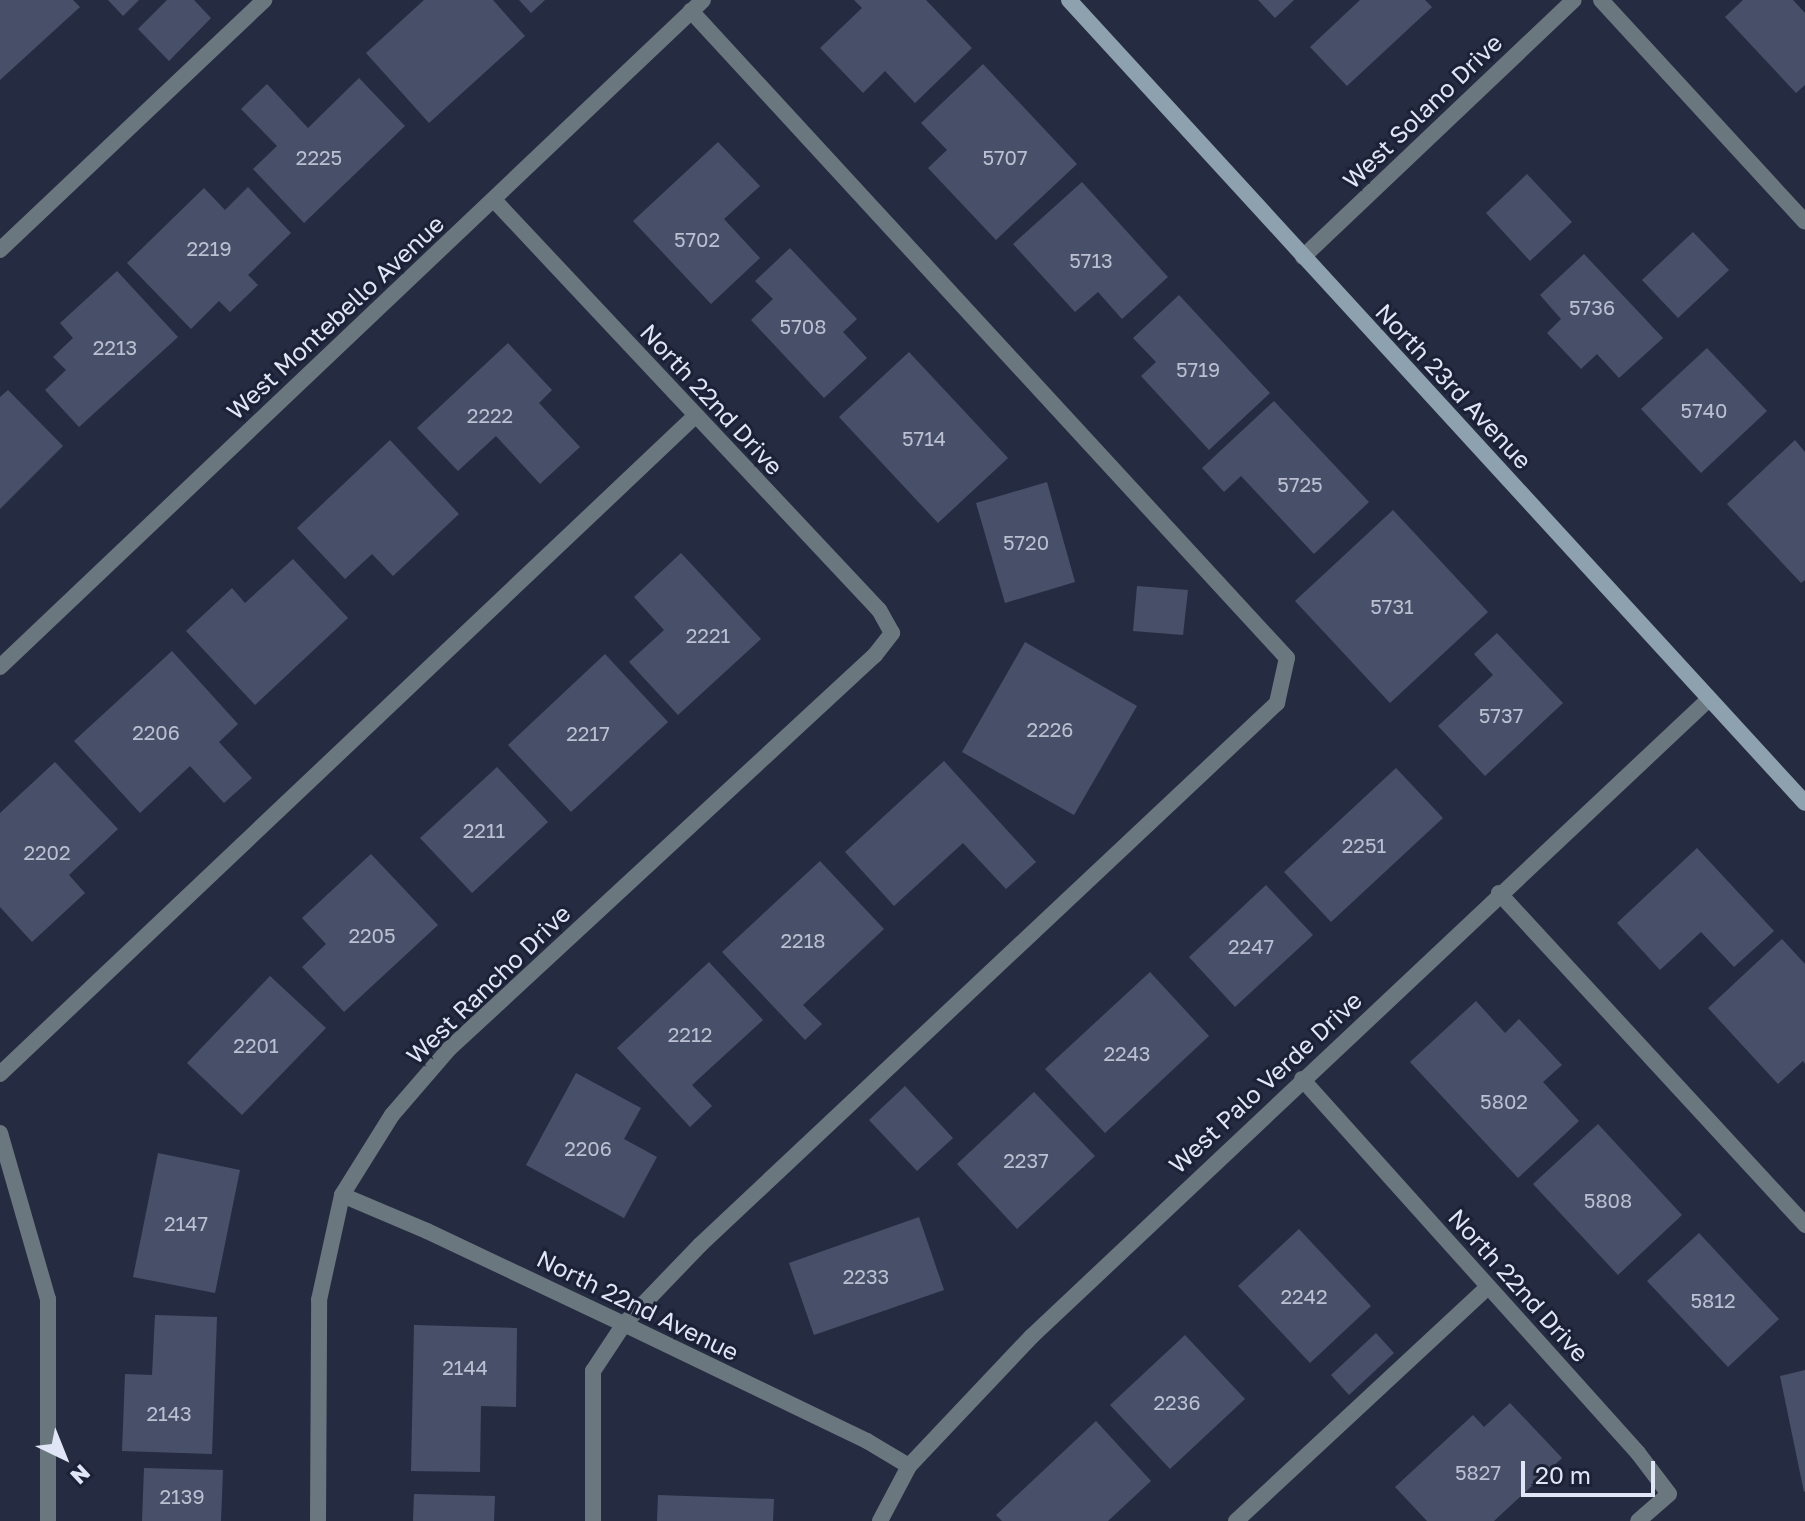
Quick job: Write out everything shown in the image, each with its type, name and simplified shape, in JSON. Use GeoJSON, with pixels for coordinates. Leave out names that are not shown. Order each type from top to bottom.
{"type":"FeatureCollection","features":[{"type":"Feature","properties":{"kind":"street"},"geometry":{"type":"LineString","coordinates":[[0,250],[264,0]]}},
{"type":"Feature","properties":{"kind":"street","name":"North 23rd Avenue"},"geometry":{"type":"LineString","coordinates":[[1069,0],[1805,803]]}},
{"type":"Feature","properties":{"kind":"street","name":"West Solano Drive"},"geometry":{"type":"LineString","coordinates":[[1303,257],[1574,0]]}},
{"type":"Feature","properties":{"kind":"street"},"geometry":{"type":"LineString","coordinates":[[1601,0],[1805,222]]}},
{"type":"Feature","properties":{"kind":"street"},"geometry":{"type":"LineString","coordinates":[[593,1521],[593,1371],[624,1324],[700,1245],[1277,703],[1287,658],[697,6]]}},
{"type":"Feature","properties":{"kind":"street","name":"West Montebello Avenue"},"geometry":{"type":"LineString","coordinates":[[0,667],[697,6]]}},
{"type":"Feature","properties":{"kind":"street","name":"North 22nd Drive"},"geometry":{"type":"LineString","coordinates":[[494,200],[694,417],[879,610],[892,633]]}},
{"type":"Feature","properties":{"kind":"street"},"geometry":{"type":"LineString","coordinates":[[0,1074],[694,417]]}},
{"type":"Feature","properties":{"kind":"street","name":"West Rancho Drive"},"geometry":{"type":"LineString","coordinates":[[318,1521],[319,1300],[342,1195],[392,1115],[449,1049],[875,655],[892,633]]}},
{"type":"Feature","properties":{"kind":"street","name":"West Palo Verde Drive"},"geometry":{"type":"LineString","coordinates":[[880,1521],[909,1466],[1031,1337],[1499,893],[1709,699]]}},
{"type":"Feature","properties":{"kind":"street"},"geometry":{"type":"LineString","coordinates":[[1499,893],[1805,1225]]}},
{"type":"Feature","properties":{"kind":"street","name":"North 22nd Drive"},"geometry":{"type":"LineString","coordinates":[[1302,1079],[1638,1453],[1669,1494],[1638,1521]]}},
{"type":"Feature","properties":{"kind":"street"},"geometry":{"type":"LineString","coordinates":[[0,1133],[48,1299],[48,1521]]}},
{"type":"Feature","properties":{"kind":"street","name":"North 22nd Avenue"},"geometry":{"type":"LineString","coordinates":[[342,1195],[427,1231],[624,1324],[867,1441],[909,1466]]}},
{"type":"Feature","properties":{"kind":"street"},"geometry":{"type":"LineString","coordinates":[[1236,1521],[1488,1287]]}},
{"type":"Feature","properties":{"kind":"building"},"geometry":{"type":"Polygon","coordinates":[[[0,0],[73,0],[80,7],[0,80],[0,0]]]}},
{"type":"Feature","properties":{"kind":"building"},"geometry":{"type":"Polygon","coordinates":[[[108,0],[139,0],[123,16],[108,0]]]}},
{"type":"Feature","properties":{"kind":"building"},"geometry":{"type":"Polygon","coordinates":[[[167,0],[194,0],[211,18],[169,61],[138,29],[167,0]]]}},
{"type":"Feature","properties":{"kind":"building"},"geometry":{"type":"Polygon","coordinates":[[[424,0],[493,0],[525,36],[429,123],[366,53],[424,0]]]}},
{"type":"Feature","properties":{"kind":"building"},"geometry":{"type":"Polygon","coordinates":[[[519,0],[545,0],[531,13],[519,0]]]}},
{"type":"Feature","properties":{"kind":"building"},"geometry":{"type":"Polygon","coordinates":[[[854,0],[926,0],[972,48],[915,103],[885,71],[863,93],[820,48],[862,8],[854,0]]]}},
{"type":"Feature","properties":{"kind":"building"},"geometry":{"type":"Polygon","coordinates":[[[1258,0],[1294,0],[1275,18],[1258,0]]]}},
{"type":"Feature","properties":{"kind":"building"},"geometry":{"type":"Polygon","coordinates":[[[1360,0],[1425,0],[1432,7],[1347,86],[1310,47],[1360,0]]]}},
{"type":"Feature","properties":{"kind":"building"},"geometry":{"type":"Polygon","coordinates":[[[1743,0],[1793,0],[1805,13],[1805,85],[1796,93],[1725,17],[1743,0]]]}},
{"type":"Feature","properties":{"kind":"building"},"geometry":{"type":"Polygon","coordinates":[[[983,64],[1077,164],[996,240],[928,168],[947,150],[921,123],[983,64]]]}},
{"type":"Feature","properties":{"kind":"building"},"geometry":{"type":"Polygon","coordinates":[[[359,78],[405,126],[304,223],[253,169],[277,146],[241,109],[267,84],[308,128],[359,78]]]}},
{"type":"Feature","properties":{"kind":"building"},"geometry":{"type":"Polygon","coordinates":[[[718,142],[760,186],[724,219],[760,258],[711,304],[633,221],[718,142]]]}},
{"type":"Feature","properties":{"kind":"building"},"geometry":{"type":"Polygon","coordinates":[[[1527,174],[1572,222],[1530,261],[1486,213],[1527,174]]]}},
{"type":"Feature","properties":{"kind":"building"},"geometry":{"type":"Polygon","coordinates":[[[1082,182],[1168,277],[1122,319],[1098,292],[1075,312],[1013,244],[1082,182]]]}},
{"type":"Feature","properties":{"kind":"building"},"geometry":{"type":"Polygon","coordinates":[[[248,187],[291,233],[248,275],[258,285],[230,312],[219,301],[191,329],[127,263],[204,188],[225,210],[248,187]]]}},
{"type":"Feature","properties":{"kind":"building"},"geometry":{"type":"Polygon","coordinates":[[[1693,232],[1729,270],[1678,318],[1642,280],[1693,232]]]}},
{"type":"Feature","properties":{"kind":"building"},"geometry":{"type":"Polygon","coordinates":[[[790,248],[857,319],[843,332],[867,358],[824,398],[751,320],[773,299],[755,281],[790,248]]]}},
{"type":"Feature","properties":{"kind":"building"},"geometry":{"type":"Polygon","coordinates":[[[1584,254],[1663,338],[1619,378],[1597,354],[1581,369],[1547,333],[1561,319],[1540,295],[1584,254]]]}},
{"type":"Feature","properties":{"kind":"building"},"geometry":{"type":"Polygon","coordinates":[[[117,271],[178,337],[79,427],[45,390],[66,370],[53,357],[73,338],[60,323],[117,271]]]}},
{"type":"Feature","properties":{"kind":"building"},"geometry":{"type":"Polygon","coordinates":[[[1179,295],[1270,393],[1209,450],[1141,376],[1156,362],[1133,338],[1179,295]]]}},
{"type":"Feature","properties":{"kind":"building"},"geometry":{"type":"Polygon","coordinates":[[[508,343],[552,390],[539,403],[580,447],[540,484],[496,436],[458,471],[417,428],[508,343]]]}},
{"type":"Feature","properties":{"kind":"building"},"geometry":{"type":"Polygon","coordinates":[[[1707,348],[1767,411],[1701,473],[1641,409],[1707,348]]]}},
{"type":"Feature","properties":{"kind":"building"},"geometry":{"type":"Polygon","coordinates":[[[909,352],[1008,458],[938,523],[839,417],[909,352]]]}},
{"type":"Feature","properties":{"kind":"building"},"geometry":{"type":"Polygon","coordinates":[[[8,390],[63,446],[0,509],[0,397],[8,390]]]}},
{"type":"Feature","properties":{"kind":"building"},"geometry":{"type":"Polygon","coordinates":[[[1274,401],[1369,502],[1314,554],[1241,476],[1224,492],[1202,468],[1274,401]]]}},
{"type":"Feature","properties":{"kind":"building"},"geometry":{"type":"Polygon","coordinates":[[[390,440],[459,514],[393,576],[372,554],[345,579],[297,528],[390,440]]]}},
{"type":"Feature","properties":{"kind":"building"},"geometry":{"type":"Polygon","coordinates":[[[1795,440],[1805,452],[1805,580],[1801,583],[1727,504],[1795,440]]]}},
{"type":"Feature","properties":{"kind":"building"},"geometry":{"type":"Polygon","coordinates":[[[1047,482],[1075,582],[1005,603],[976,503],[1047,482]]]}},
{"type":"Feature","properties":{"kind":"building"},"geometry":{"type":"Polygon","coordinates":[[[1393,510],[1488,612],[1390,703],[1295,601],[1393,510]]]}},
{"type":"Feature","properties":{"kind":"building"},"geometry":{"type":"Polygon","coordinates":[[[681,553],[761,639],[678,715],[629,662],[664,630],[634,597],[681,553]]]}},
{"type":"Feature","properties":{"kind":"building"},"geometry":{"type":"Polygon","coordinates":[[[293,559],[348,618],[255,705],[186,631],[232,588],[245,603],[293,559]]]}},
{"type":"Feature","properties":{"kind":"building"},"geometry":{"type":"Polygon","coordinates":[[[1137,586],[1188,590],[1183,635],[1133,631],[1137,586]]]}},
{"type":"Feature","properties":{"kind":"building"},"geometry":{"type":"Polygon","coordinates":[[[1497,633],[1563,703],[1485,776],[1438,726],[1493,675],[1474,654],[1497,633]]]}},
{"type":"Feature","properties":{"kind":"building"},"geometry":{"type":"Polygon","coordinates":[[[1025,642],[1137,706],[1074,815],[962,752],[1025,642]]]}},
{"type":"Feature","properties":{"kind":"building"},"geometry":{"type":"Polygon","coordinates":[[[172,651],[238,724],[219,742],[252,778],[224,803],[190,766],[140,813],[74,741],[172,651]]]}},
{"type":"Feature","properties":{"kind":"building"},"geometry":{"type":"Polygon","coordinates":[[[605,654],[668,722],[571,812],[508,745],[605,654]]]}},
{"type":"Feature","properties":{"kind":"building"},"geometry":{"type":"Polygon","coordinates":[[[944,761],[1036,862],[1006,889],[963,843],[894,906],[845,852],[944,761]]]}},
{"type":"Feature","properties":{"kind":"building"},"geometry":{"type":"Polygon","coordinates":[[[55,762],[118,829],[69,875],[85,893],[32,942],[0,907],[0,813],[55,762]]]}},
{"type":"Feature","properties":{"kind":"building"},"geometry":{"type":"Polygon","coordinates":[[[497,767],[548,822],[472,893],[420,838],[497,767]]]}},
{"type":"Feature","properties":{"kind":"building"},"geometry":{"type":"Polygon","coordinates":[[[1396,768],[1443,818],[1331,922],[1284,872],[1396,768]]]}},
{"type":"Feature","properties":{"kind":"building"},"geometry":{"type":"Polygon","coordinates":[[[1697,848],[1774,931],[1734,967],[1701,932],[1660,970],[1617,923],[1697,848]]]}},
{"type":"Feature","properties":{"kind":"building"},"geometry":{"type":"Polygon","coordinates":[[[371,854],[438,925],[344,1012],[302,967],[326,944],[302,918],[371,854]]]}},
{"type":"Feature","properties":{"kind":"building"},"geometry":{"type":"Polygon","coordinates":[[[820,861],[884,929],[803,1005],[822,1024],[805,1040],[722,952],[820,861]]]}},
{"type":"Feature","properties":{"kind":"building"},"geometry":{"type":"Polygon","coordinates":[[[1266,885],[1313,935],[1235,1007],[1189,957],[1266,885]]]}},
{"type":"Feature","properties":{"kind":"building"},"geometry":{"type":"Polygon","coordinates":[[[1782,939],[1805,964],[1805,1064],[1803,1061],[1778,1084],[1708,1008],[1782,939]]]}},
{"type":"Feature","properties":{"kind":"building"},"geometry":{"type":"Polygon","coordinates":[[[709,962],[763,1020],[692,1085],[712,1106],[690,1127],[617,1048],[709,962]]]}},
{"type":"Feature","properties":{"kind":"building"},"geometry":{"type":"Polygon","coordinates":[[[1150,972],[1209,1036],[1105,1133],[1045,1069],[1150,972]]]}},
{"type":"Feature","properties":{"kind":"building"},"geometry":{"type":"Polygon","coordinates":[[[270,976],[326,1028],[242,1115],[187,1063],[270,976]]]}},
{"type":"Feature","properties":{"kind":"building"},"geometry":{"type":"Polygon","coordinates":[[[1476,1001],[1505,1033],[1519,1019],[1562,1065],[1543,1082],[1579,1121],[1518,1178],[1410,1062],[1476,1001]]]}},
{"type":"Feature","properties":{"kind":"building"},"geometry":{"type":"Polygon","coordinates":[[[576,1073],[641,1108],[624,1139],[657,1157],[624,1218],[526,1165],[576,1073]]]}},
{"type":"Feature","properties":{"kind":"building"},"geometry":{"type":"Polygon","coordinates":[[[905,1086],[953,1138],[917,1171],[869,1120],[905,1086]]]}},
{"type":"Feature","properties":{"kind":"building"},"geometry":{"type":"Polygon","coordinates":[[[1034,1092],[1095,1156],[1017,1229],[957,1164],[1034,1092]]]}},
{"type":"Feature","properties":{"kind":"building"},"geometry":{"type":"Polygon","coordinates":[[[1598,1124],[1682,1215],[1618,1275],[1533,1184],[1598,1124]]]}},
{"type":"Feature","properties":{"kind":"building"},"geometry":{"type":"Polygon","coordinates":[[[158,1153],[240,1170],[215,1293],[133,1277],[158,1153]]]}},
{"type":"Feature","properties":{"kind":"building"},"geometry":{"type":"Polygon","coordinates":[[[919,1217],[944,1290],[814,1335],[789,1263],[919,1217]]]}},
{"type":"Feature","properties":{"kind":"building"},"geometry":{"type":"Polygon","coordinates":[[[1299,1229],[1371,1306],[1310,1363],[1238,1286],[1299,1229]]]}},
{"type":"Feature","properties":{"kind":"building"},"geometry":{"type":"Polygon","coordinates":[[[1699,1233],[1779,1319],[1728,1367],[1647,1281],[1699,1233]]]}},
{"type":"Feature","properties":{"kind":"building"},"geometry":{"type":"Polygon","coordinates":[[[155,1315],[217,1317],[212,1454],[122,1451],[125,1374],[152,1375],[155,1315]]]}},
{"type":"Feature","properties":{"kind":"building"},"geometry":{"type":"Polygon","coordinates":[[[414,1325],[517,1328],[516,1407],[481,1406],[480,1472],[411,1471],[414,1325]]]}},
{"type":"Feature","properties":{"kind":"building"},"geometry":{"type":"Polygon","coordinates":[[[1376,1333],[1394,1353],[1349,1395],[1331,1375],[1376,1333]]]}},
{"type":"Feature","properties":{"kind":"building"},"geometry":{"type":"Polygon","coordinates":[[[1185,1335],[1245,1399],[1170,1469],[1110,1405],[1185,1335]]]}},
{"type":"Feature","properties":{"kind":"building"},"geometry":{"type":"Polygon","coordinates":[[[1805,1370],[1805,1491],[1804,1492],[1780,1376],[1805,1370]]]}},
{"type":"Feature","properties":{"kind":"building"},"geometry":{"type":"Polygon","coordinates":[[[1510,1403],[1562,1458],[1494,1521],[1427,1521],[1395,1487],[1473,1415],[1484,1427],[1510,1403]]]}},
{"type":"Feature","properties":{"kind":"building"},"geometry":{"type":"Polygon","coordinates":[[[1096,1421],[1151,1481],[1108,1521],[1002,1521],[996,1515],[1096,1421]]]}},
{"type":"Feature","properties":{"kind":"building"},"geometry":{"type":"Polygon","coordinates":[[[144,1468],[223,1470],[221,1521],[142,1521],[144,1468]]]}},
{"type":"Feature","properties":{"kind":"building"},"geometry":{"type":"Polygon","coordinates":[[[414,1494],[495,1496],[494,1521],[413,1521],[414,1494]]]}},
{"type":"Feature","properties":{"kind":"building"},"geometry":{"type":"Polygon","coordinates":[[[658,1495],[774,1499],[773,1521],[657,1521],[658,1495]]]}}]}
